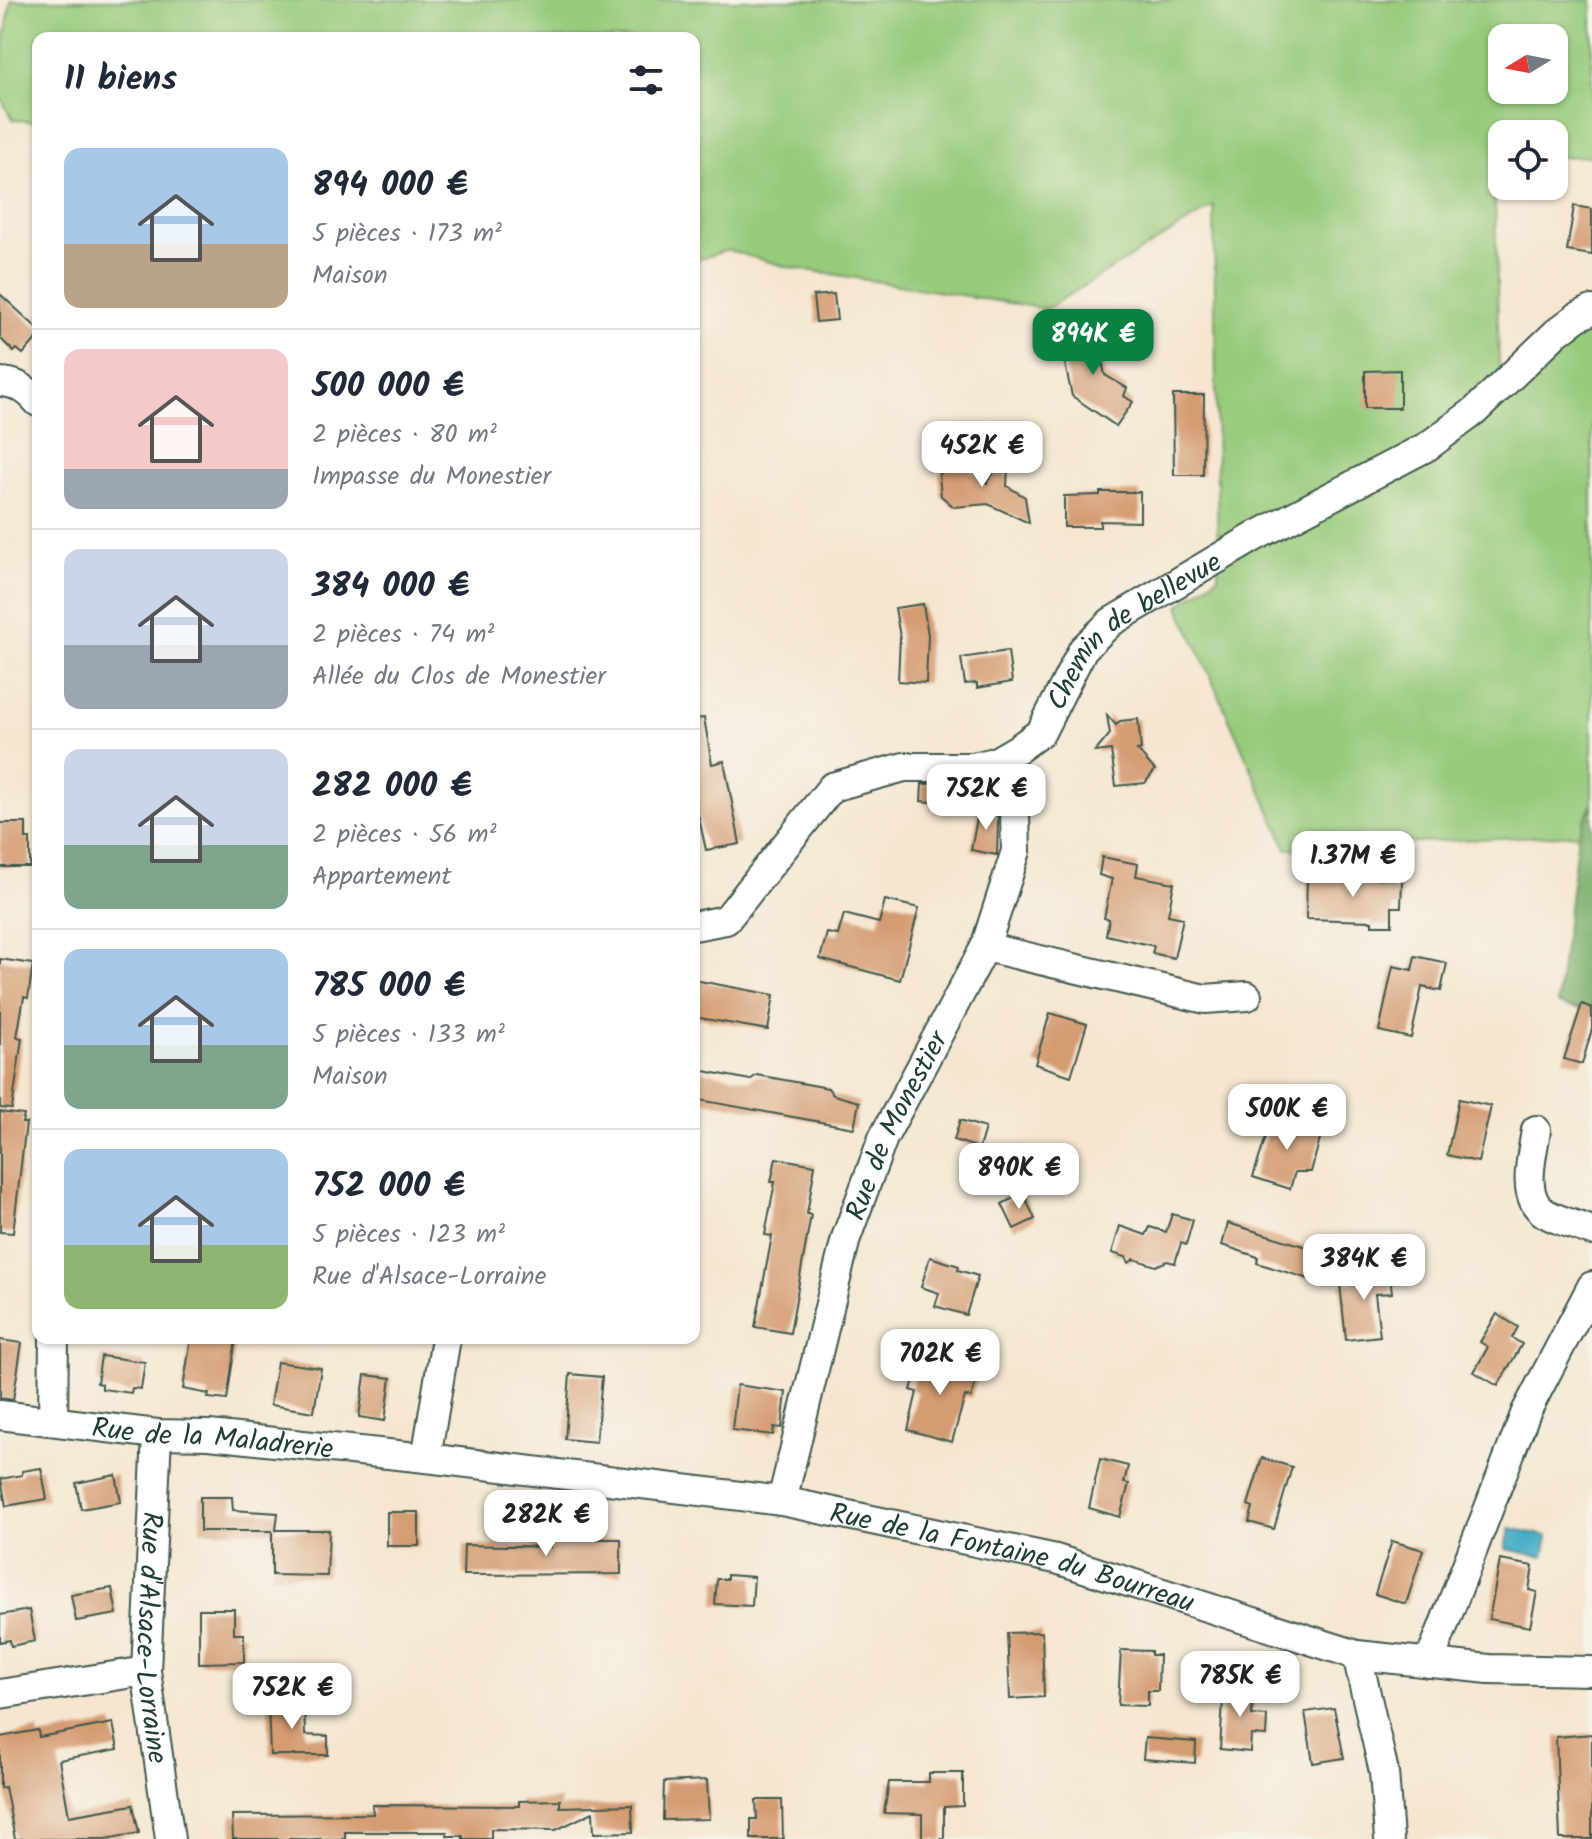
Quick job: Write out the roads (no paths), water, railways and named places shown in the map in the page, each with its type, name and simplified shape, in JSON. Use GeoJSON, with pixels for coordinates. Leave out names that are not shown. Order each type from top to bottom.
{"type":"FeatureCollection","features":[{"type":"Feature","properties":{"kind":"street","name":"Chemin de bellevue"},"geometry":{"type":"LineString","coordinates":[[700,925],[726,920],[832,787],[904,767],[973,767],[995,762],[1041,732],[1083,649],[1111,622],[1256,536],[1428,446],[1475,411],[1556,333],[1592,310]]}},
{"type":"Feature","properties":{"kind":"street"},"geometry":{"type":"LineString","coordinates":[[0,382],[10,382],[32,395]]}},
{"type":"Feature","properties":{"kind":"street","name":"Rue de Monestier"},"geometry":{"type":"LineString","coordinates":[[782,1501],[846,1238],[883,1138],[985,947],[1016,851],[1015,815],[995,762]]}},
{"type":"Feature","properties":{"kind":"street"},"geometry":{"type":"LineString","coordinates":[[985,947],[1205,999],[1247,996]]}},
{"type":"Feature","properties":{"kind":"street"},"geometry":{"type":"LineString","coordinates":[[1536,1130],[1529,1184],[1532,1199],[1543,1212],[1592,1231]]}},
{"type":"Feature","properties":{"kind":"street"},"geometry":{"type":"LineString","coordinates":[[1429,1663],[1526,1412],[1592,1286]]}},
{"type":"Feature","properties":{"kind":"street"},"geometry":{"type":"LineString","coordinates":[[53,1420],[54,1344]]}},
{"type":"Feature","properties":{"kind":"street"},"geometry":{"type":"LineString","coordinates":[[426,1458],[445,1344]]}},
{"type":"Feature","properties":{"kind":"street","name":"Rue de la Maladrerie"},"geometry":{"type":"LineString","coordinates":[[0,1415],[157,1434],[209,1435],[426,1458]]}},
{"type":"Feature","properties":{"kind":"street","name":"Rue d'Alsace-Lorraine"},"geometry":{"type":"LineString","coordinates":[[157,1434],[146,1671],[170,1839]]}},
{"type":"Feature","properties":{"kind":"street","name":"Rue de la Fontaine du Bourreau"},"geometry":{"type":"LineString","coordinates":[[426,1458],[782,1501],[1056,1559],[1357,1655],[1489,1669],[1592,1671]]}},
{"type":"Feature","properties":{"kind":"street"},"geometry":{"type":"LineString","coordinates":[[1357,1655],[1384,1772],[1389,1839]]}},
{"type":"Feature","properties":{"kind":"street"},"geometry":{"type":"LineString","coordinates":[[0,1694],[146,1671]]}},
{"type":"Feature","properties":{"kind":"water"},"geometry":{"type":"Polygon","coordinates":[[[1510,1528],[1548,1536],[1544,1557],[1506,1549],[1510,1528]]]}}]}
